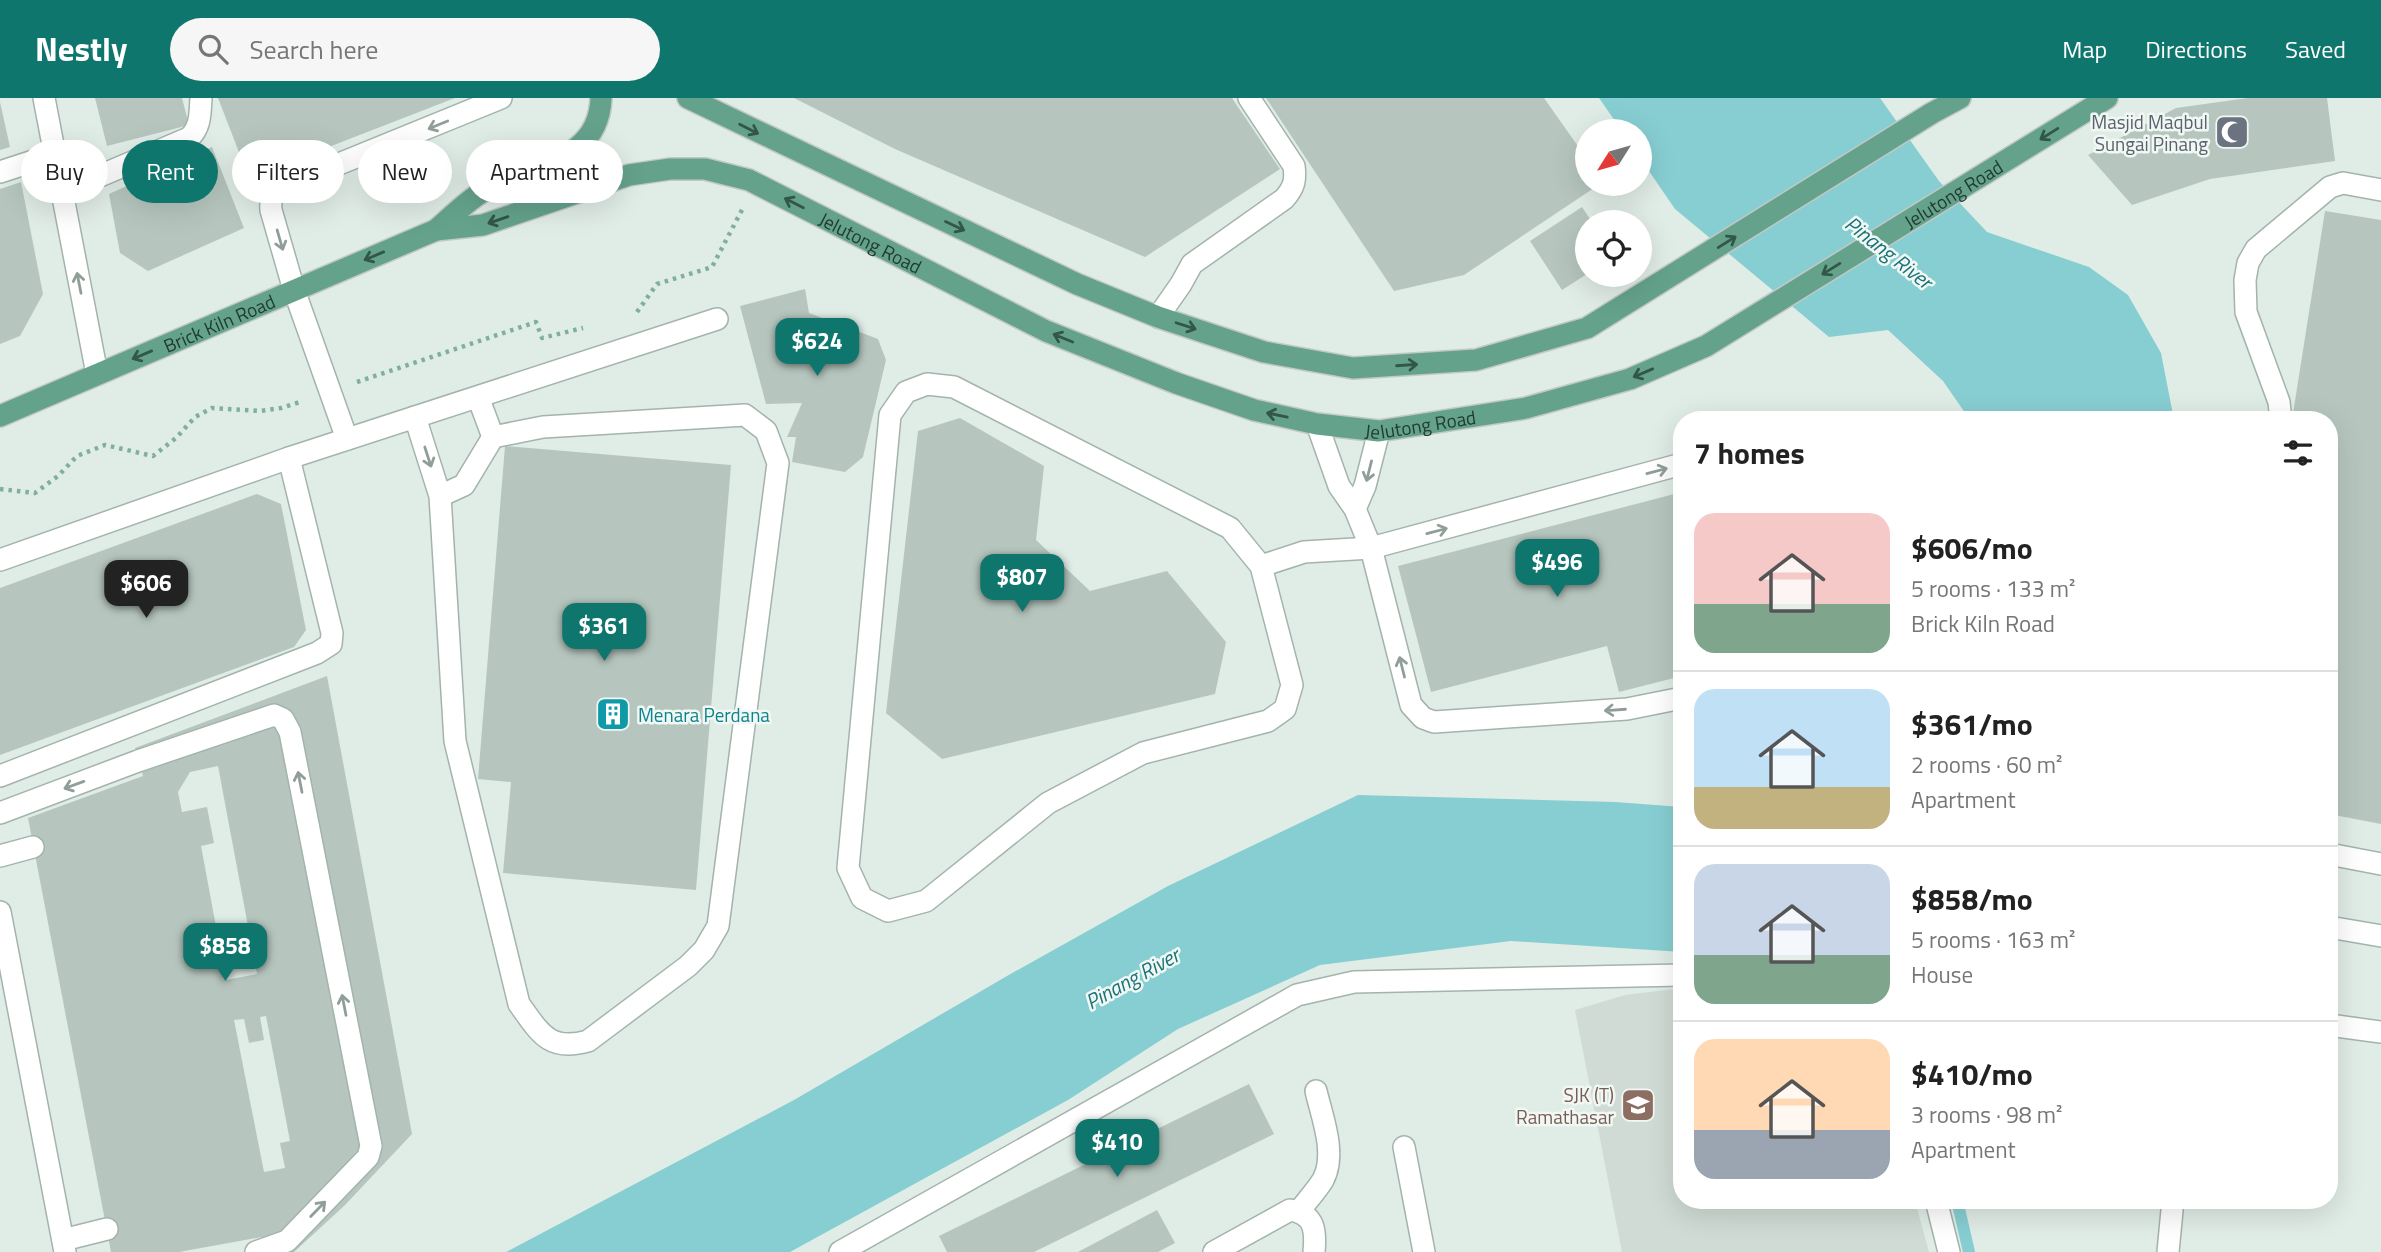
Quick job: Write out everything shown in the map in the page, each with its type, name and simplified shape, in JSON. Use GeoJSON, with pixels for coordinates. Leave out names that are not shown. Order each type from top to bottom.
{"type":"FeatureCollection","features":[{"type":"Feature","properties":{"kind":"main road","name":"Brick Kiln Road"},"geometry":{"type":"LineString","coordinates":[[0,416],[436,230],[483,191],[577,150],[591,134],[601,98]]}},
{"type":"Feature","properties":{"kind":"main road"},"geometry":{"type":"LineString","coordinates":[[688,98],[1077,284],[1158,317],[1264,352],[1353,368],[1476,360],[1587,328],[1960,98]]}},
{"type":"Feature","properties":{"kind":"main road","name":"Jelutong Road"},"geometry":{"type":"LineString","coordinates":[[705,169],[748,180],[1046,331],[1176,383],[1255,410],[1317,424],[1379,432],[1526,408],[1630,379],[1706,346],[2107,98]]}},
{"type":"Feature","properties":{"kind":"main road","name":"Brick Kiln Road"},"geometry":{"type":"LineString","coordinates":[[436,230],[484,225],[629,175],[670,169],[705,169]]}},
{"type":"Feature","properties":{"kind":"street"},"geometry":{"type":"LineString","coordinates":[[44,98],[52,140]]}},
{"type":"Feature","properties":{"kind":"street"},"geometry":{"type":"LineString","coordinates":[[108,172],[189,138],[196,132],[199,124],[201,98]]}},
{"type":"Feature","properties":{"kind":"street"},"geometry":{"type":"LineString","coordinates":[[347,439],[294,290],[270,201],[280,188],[501,98]]}},
{"type":"Feature","properties":{"kind":"street"},"geometry":{"type":"LineString","coordinates":[[1158,317],[1192,264],[1284,199],[1293,189],[1296,179],[1294,166],[1249,98]]}},
{"type":"Feature","properties":{"kind":"street"},"geometry":{"type":"LineString","coordinates":[[0,172],[21,165]]}},
{"type":"Feature","properties":{"kind":"street"},"geometry":{"type":"LineString","coordinates":[[2280,411],[2246,312],[2245,280],[2248,263],[2256,249],[2330,187],[2343,183],[2381,190]]}},
{"type":"Feature","properties":{"kind":"street"},"geometry":{"type":"LineString","coordinates":[[64,203],[97,374]]}},
{"type":"Feature","properties":{"kind":"street"},"geometry":{"type":"LineString","coordinates":[[0,560],[289,458],[717,319]]}},
{"type":"Feature","properties":{"kind":"street"},"geometry":{"type":"LineString","coordinates":[[927,384],[954,387],[1230,528],[1261,566],[1292,685],[1285,709],[1268,721],[1143,753],[1048,803],[926,901],[888,911],[862,898],[848,868],[890,415],[906,392],[927,384]]}},
{"type":"Feature","properties":{"kind":"street"},"geometry":{"type":"LineString","coordinates":[[478,397],[493,437]]}},
{"type":"Feature","properties":{"kind":"street"},"geometry":{"type":"LineString","coordinates":[[415,417],[440,496],[455,741],[468,800],[519,1004],[534,1025],[550,1040],[568,1046],[587,1041],[688,966],[704,950],[718,926],[778,463],[766,431],[745,415],[543,428],[493,437],[464,485],[440,496]]}},
{"type":"Feature","properties":{"kind":"street"},"geometry":{"type":"LineString","coordinates":[[1317,424],[1339,486],[1355,509],[1371,548],[1411,705],[1423,718],[1434,722],[1627,709],[1673,700]]}},
{"type":"Feature","properties":{"kind":"street"},"geometry":{"type":"LineString","coordinates":[[1355,509],[1365,486],[1379,432]]}},
{"type":"Feature","properties":{"kind":"street"},"geometry":{"type":"LineString","coordinates":[[0,776],[317,653],[331,644],[332,633],[289,458]]}},
{"type":"Feature","properties":{"kind":"street"},"geometry":{"type":"LineString","coordinates":[[1261,566],[1304,552],[1371,548],[1673,466]]}},
{"type":"Feature","properties":{"kind":"street"},"geometry":{"type":"LineString","coordinates":[[0,813],[138,761],[274,715],[284,719],[290,732],[371,1146],[368,1157],[287,1241],[256,1252]]}},
{"type":"Feature","properties":{"kind":"street"},"geometry":{"type":"LineString","coordinates":[[0,856],[33,847]]}},
{"type":"Feature","properties":{"kind":"street"},"geometry":{"type":"LineString","coordinates":[[2338,856],[2381,864]]}},
{"type":"Feature","properties":{"kind":"street"},"geometry":{"type":"LineString","coordinates":[[0,912],[10,1020],[64,1246],[107,1229]]}},
{"type":"Feature","properties":{"kind":"street"},"geometry":{"type":"LineString","coordinates":[[2338,929],[2381,936]]}},
{"type":"Feature","properties":{"kind":"street"},"geometry":{"type":"LineString","coordinates":[[840,1252],[1297,995],[1354,982],[1673,975]]}},
{"type":"Feature","properties":{"kind":"street"},"geometry":{"type":"LineString","coordinates":[[2338,1027],[2381,1032]]}},
{"type":"Feature","properties":{"kind":"street"},"geometry":{"type":"LineString","coordinates":[[1299,1211],[1324,1178],[1328,1162],[1327,1143],[1316,1091]]}},
{"type":"Feature","properties":{"kind":"street"},"geometry":{"type":"LineString","coordinates":[[1404,1147],[1424,1252]]}},
{"type":"Feature","properties":{"kind":"street"},"geometry":{"type":"LineString","coordinates":[[1938,1209],[1949,1252]]}},
{"type":"Feature","properties":{"kind":"street"},"geometry":{"type":"LineString","coordinates":[[2168,1252],[2172,1209]]}},
{"type":"Feature","properties":{"kind":"street"},"geometry":{"type":"LineString","coordinates":[[1214,1252],[1236,1246],[1281,1213],[1290,1210],[1299,1211],[1312,1223],[1316,1233],[1314,1252]]}},
{"type":"Feature","properties":{"kind":"path"},"geometry":{"type":"LineString","coordinates":[[635,316],[657,284],[712,267],[743,212]]}},
{"type":"Feature","properties":{"kind":"path"},"geometry":{"type":"LineString","coordinates":[[0,489],[35,493],[58,476],[77,456],[105,445],[153,456],[176,438],[195,417],[212,408],[260,411],[281,408],[537,323],[542,338],[595,325]]}},
{"type":"Feature","properties":{"kind":"shaded area","name":"SJK (T) Ramathasar"},"geometry":{"type":"Polygon","coordinates":[[[1673,989],[1673,1209],[1917,1209],[1929,1252],[1622,1252],[1575,1010],[1625,995],[1673,989]]]}},
{"type":"Feature","properties":{"kind":"water","name":"Pinang River"},"geometry":{"type":"Polygon","coordinates":[[[1599,98],[1880,98],[1939,181],[1987,232],[2089,267],[2128,295],[2161,353],[2172,411],[1964,411],[1943,381],[1888,330],[1829,337],[1675,209],[1652,175],[1652,119],[1614,119],[1599,98]]]}},
{"type":"Feature","properties":{"kind":"water","name":"Pinang River"},"geometry":{"type":"Polygon","coordinates":[[[1358,795],[1615,802],[1673,806],[1673,951],[1511,941],[1320,965],[1178,1029],[1068,1100],[790,1252],[506,1252],[794,1100],[1168,886],[1358,795]]]}},
{"type":"Feature","properties":{"kind":"building"},"geometry":{"type":"Polygon","coordinates":[[[95,98],[182,98],[189,125],[108,146],[108,140],[106,140],[95,98]]]}},
{"type":"Feature","properties":{"kind":"building"},"geometry":{"type":"Polygon","coordinates":[[[218,98],[455,98],[344,141],[234,140],[218,98]]]}},
{"type":"Feature","properties":{"kind":"building"},"geometry":{"type":"Polygon","coordinates":[[[794,98],[1232,98],[1280,169],[1145,257],[895,149],[794,98]]]}},
{"type":"Feature","properties":{"kind":"building"},"geometry":{"type":"Polygon","coordinates":[[[1266,98],[1544,98],[1575,142],[1575,196],[1582,196],[1464,275],[1394,291],[1266,98]]]}},
{"type":"Feature","properties":{"kind":"building","name":"Masjid Maqbul Sungai Pinang"},"geometry":{"type":"Polygon","coordinates":[[[2248,98],[2327,98],[2335,161],[2210,179],[2132,205],[2088,155],[2176,108],[2248,98]]]}},
{"type":"Feature","properties":{"kind":"building"},"geometry":{"type":"Polygon","coordinates":[[[0,102],[10,147],[0,150],[0,102]]]}},
{"type":"Feature","properties":{"kind":"building"},"geometry":{"type":"Polygon","coordinates":[[[218,162],[244,228],[148,271],[120,253],[109,194],[122,188],[122,203],[218,203],[218,162]]]}},
{"type":"Feature","properties":{"kind":"building"},"geometry":{"type":"Polygon","coordinates":[[[21,182],[21,203],[25,203],[43,294],[20,336],[0,344],[0,189],[21,182]]]}},
{"type":"Feature","properties":{"kind":"building"},"geometry":{"type":"Polygon","coordinates":[[[2325,211],[2381,220],[2381,824],[2338,816],[2338,411],[2293,411],[2325,211]]]}},
{"type":"Feature","properties":{"kind":"building"},"geometry":{"type":"Polygon","coordinates":[[[1575,212],[1575,282],[1562,290],[1530,241],[1575,212]]]}},
{"type":"Feature","properties":{"kind":"building"},"geometry":{"type":"Polygon","coordinates":[[[805,289],[809,313],[878,339],[886,360],[863,457],[845,472],[792,462],[796,437],[787,437],[802,403],[766,404],[740,306],[805,289]]]}},
{"type":"Feature","properties":{"kind":"building"},"geometry":{"type":"Polygon","coordinates":[[[960,418],[1044,466],[1036,540],[1090,591],[1167,571],[1226,642],[1215,694],[942,759],[886,713],[918,431],[960,418]]]}},
{"type":"Feature","properties":{"kind":"building","name":"Menara Perdana"},"geometry":{"type":"Polygon","coordinates":[[[505,446],[731,465],[696,890],[503,873],[511,782],[478,779],[505,446]]]}},
{"type":"Feature","properties":{"kind":"building"},"geometry":{"type":"Polygon","coordinates":[[[257,494],[281,504],[306,630],[294,647],[0,755],[0,588],[257,494]]]}},
{"type":"Feature","properties":{"kind":"building"},"geometry":{"type":"Polygon","coordinates":[[[1673,494],[1673,678],[1619,692],[1607,646],[1431,692],[1398,566],[1673,494]]]}},
{"type":"Feature","properties":{"kind":"building"},"geometry":{"type":"Polygon","coordinates":[[[327,676],[412,1134],[345,1205],[294,1252],[265,1252],[262,1237],[179,1252],[111,1252],[28,818],[143,776],[135,748],[327,676]],[[218,766],[190,772],[178,792],[182,812],[207,807],[214,843],[201,846],[226,980],[257,974],[218,766]],[[266,1016],[260,1017],[264,1040],[249,1043],[244,1019],[234,1020],[264,1172],[285,1168],[280,1143],[290,1141],[266,1016]]]}},
{"type":"Feature","properties":{"kind":"building"},"geometry":{"type":"Polygon","coordinates":[[[1249,1084],[1274,1134],[1034,1252],[947,1252],[939,1236],[1249,1084]]]}},
{"type":"Feature","properties":{"kind":"building"},"geometry":{"type":"Polygon","coordinates":[[[1157,1210],[1175,1243],[1158,1252],[1078,1252],[1157,1210]]]}},
{"type":"Feature","properties":{"kind":"waterway"},"geometry":{"type":"LineString","coordinates":[[1959,1209],[1969,1252]]}},
{"type":"Feature","properties":{"kind":"place","name":"Masjid Maqbul Sungai Pinang"},"geometry":{"type":"Point","coordinates":[2232,132]}},
{"type":"Feature","properties":{"kind":"place","name":"Menara Perdana"},"geometry":{"type":"Point","coordinates":[613,714]}},
{"type":"Feature","properties":{"kind":"place","name":"SJK (T) Ramathasar"},"geometry":{"type":"Point","coordinates":[1638,1105]}}]}
